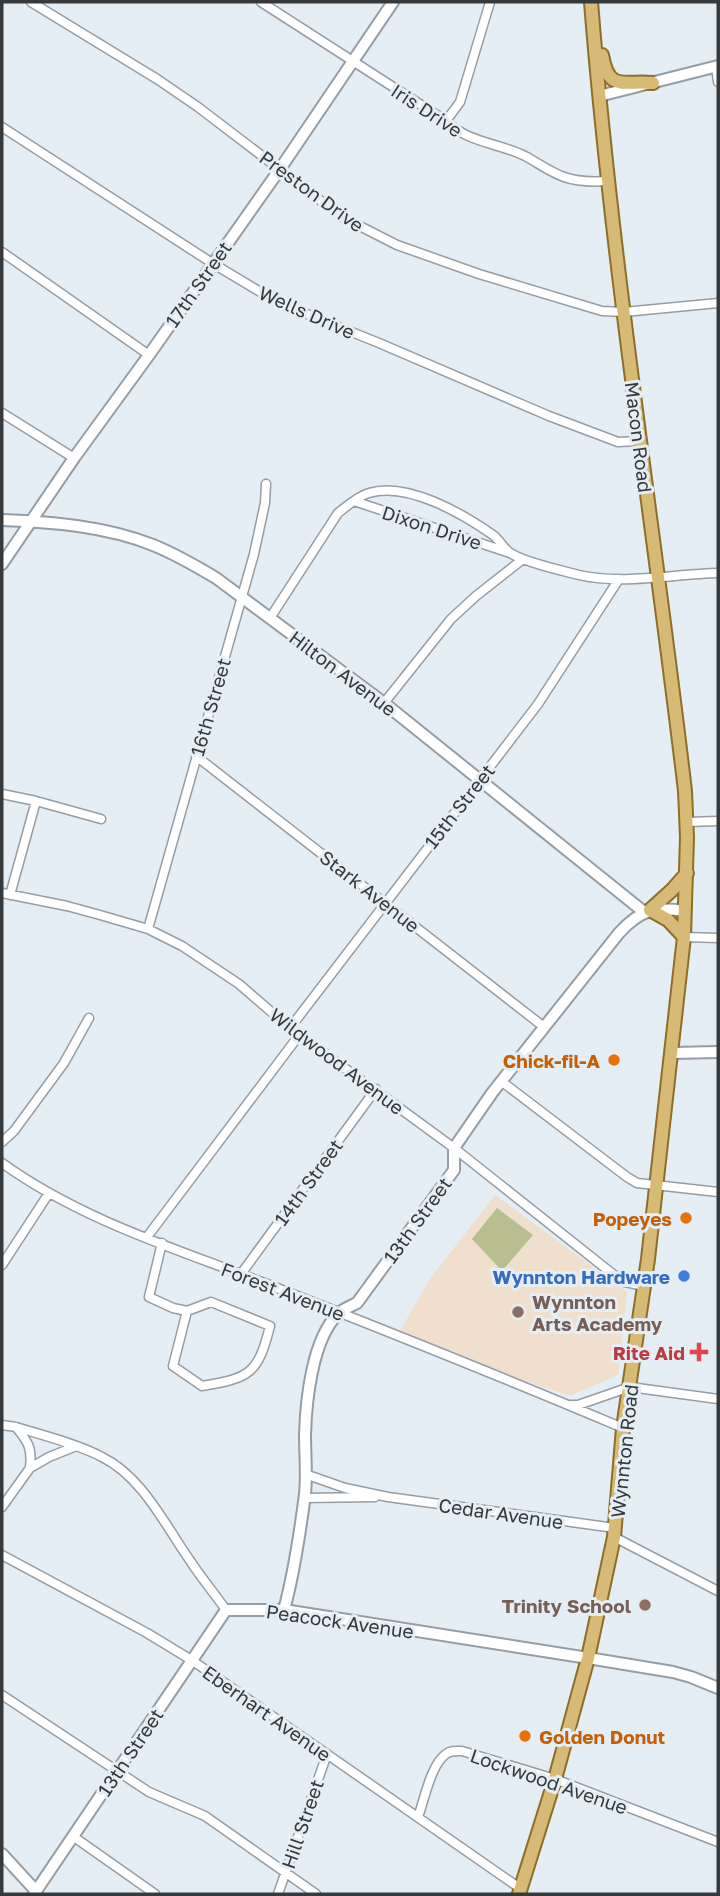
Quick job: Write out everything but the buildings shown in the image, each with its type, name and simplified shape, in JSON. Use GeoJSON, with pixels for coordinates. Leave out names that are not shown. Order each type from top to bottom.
{"type":"FeatureCollection","features":[{"type":"Feature","properties":{"kind":"main road","name":"Macon Road"},"geometry":{"type":"LineString","coordinates":[[591,2],[607,181],[680,750],[687,822],[687,873]]}},
{"type":"Feature","properties":{"kind":"main road"},"geometry":{"type":"LineString","coordinates":[[594,39],[600,48],[607,76],[615,81],[653,83]]}},
{"type":"Feature","properties":{"kind":"main road"},"geometry":{"type":"LineString","coordinates":[[684,937],[668,920],[647,911],[687,873]]}},
{"type":"Feature","properties":{"kind":"main road","name":"Wynnton Road"},"geometry":{"type":"LineString","coordinates":[[520,1891],[555,1779],[588,1658],[615,1533],[624,1428],[672,1053],[684,937],[687,873]]}},
{"type":"Feature","properties":{"kind":"street","name":"Preston Drive"},"geometry":{"type":"LineString","coordinates":[[31,2],[198,107],[342,217],[397,245],[537,293],[602,311],[624,312],[718,303]]}},
{"type":"Feature","properties":{"kind":"street","name":"Iris Drive"},"geometry":{"type":"LineString","coordinates":[[261,2],[467,136],[510,150],[564,177],[590,182],[607,181]]}},
{"type":"Feature","properties":{"kind":"street","name":"17th Street"},"geometry":{"type":"LineString","coordinates":[[2,564],[74,458],[280,169],[393,2]]}},
{"type":"Feature","properties":{"kind":"street"},"geometry":{"type":"LineString","coordinates":[[446,121],[460,102],[490,2]]}},
{"type":"Feature","properties":{"kind":"street"},"geometry":{"type":"LineString","coordinates":[[599,96],[717,67],[718,82]]}},
{"type":"Feature","properties":{"kind":"street","name":"Wells Drive"},"geometry":{"type":"LineString","coordinates":[[2,127],[277,302],[549,416],[618,442],[639,441]]}},
{"type":"Feature","properties":{"kind":"street"},"geometry":{"type":"LineString","coordinates":[[2,253],[149,355]]}},
{"type":"Feature","properties":{"kind":"street"},"geometry":{"type":"LineString","coordinates":[[2,413],[74,458]]}},
{"type":"Feature","properties":{"kind":"street","name":"16th Street"},"geometry":{"type":"LineString","coordinates":[[148,929],[242,597],[265,503],[266,484]]}},
{"type":"Feature","properties":{"kind":"street","name":"Dixon Drive"},"geometry":{"type":"LineString","coordinates":[[270,618],[338,513],[368,493],[385,490],[440,504],[466,517],[497,538],[510,553]]}},
{"type":"Feature","properties":{"kind":"street","name":"Dixon Drive"},"geometry":{"type":"LineString","coordinates":[[354,501],[523,559],[581,575],[619,579],[718,573]]}},
{"type":"Feature","properties":{"kind":"street","name":"Hilton Avenue"},"geometry":{"type":"LineString","coordinates":[[2,520],[82,527],[151,544],[197,567],[242,597],[384,703],[647,911]]}},
{"type":"Feature","properties":{"kind":"street"},"geometry":{"type":"LineString","coordinates":[[384,703],[451,619],[523,559]]}},
{"type":"Feature","properties":{"kind":"street","name":"15th Street"},"geometry":{"type":"LineString","coordinates":[[290,1028],[538,704],[619,579]]}},
{"type":"Feature","properties":{"kind":"street","name":"Stark Avenue"},"geometry":{"type":"LineString","coordinates":[[196,756],[544,1027]]}},
{"type":"Feature","properties":{"kind":"street"},"geometry":{"type":"LineString","coordinates":[[2,794],[101,819]]}},
{"type":"Feature","properties":{"kind":"street"},"geometry":{"type":"LineString","coordinates":[[6,894],[36,802]]}},
{"type":"Feature","properties":{"kind":"street"},"geometry":{"type":"LineString","coordinates":[[687,822],[718,821]]}},
{"type":"Feature","properties":{"kind":"street","name":"Wildwood Avenue"},"geometry":{"type":"LineString","coordinates":[[6,894],[67,906],[148,929],[183,946],[238,983],[290,1028],[454,1148],[614,1275],[625,1282],[644,1286]]}},
{"type":"Feature","properties":{"kind":"street"},"geometry":{"type":"LineString","coordinates":[[647,911],[667,908],[685,911]]}},
{"type":"Feature","properties":{"kind":"street","name":"13th Street"},"geometry":{"type":"LineString","coordinates":[[284,1610],[304,1498],[305,1432],[315,1360],[325,1331],[339,1312],[357,1303],[454,1170],[454,1148],[501,1081],[627,924],[647,911]]}},
{"type":"Feature","properties":{"kind":"street"},"geometry":{"type":"LineString","coordinates":[[684,937],[718,939]]}},
{"type":"Feature","properties":{"kind":"street"},"geometry":{"type":"LineString","coordinates":[[2,1142],[14,1131],[64,1063],[89,1018]]}},
{"type":"Feature","properties":{"kind":"street"},"geometry":{"type":"LineString","coordinates":[[147,1237],[300,1034]]}},
{"type":"Feature","properties":{"kind":"street"},"geometry":{"type":"LineString","coordinates":[[672,1053],[718,1052]]}},
{"type":"Feature","properties":{"kind":"street"},"geometry":{"type":"LineString","coordinates":[[501,1081],[638,1183],[718,1192]]}},
{"type":"Feature","properties":{"kind":"street","name":"14th Street"},"geometry":{"type":"LineString","coordinates":[[241,1274],[376,1089]]}},
{"type":"Feature","properties":{"kind":"street","name":"Forest Avenue"},"geometry":{"type":"LineString","coordinates":[[2,1163],[49,1193],[99,1219],[339,1312],[624,1428]]}},
{"type":"Feature","properties":{"kind":"street"},"geometry":{"type":"LineString","coordinates":[[2,1265],[49,1193]]}},
{"type":"Feature","properties":{"kind":"street"},"geometry":{"type":"LineString","coordinates":[[162,1243],[149,1297],[187,1311],[211,1303],[270,1326],[264,1350],[255,1367],[245,1376],[202,1386],[173,1366],[187,1311]]}},
{"type":"Feature","properties":{"kind":"street"},"geometry":{"type":"LineString","coordinates":[[571,1405],[630,1387],[718,1399]]}},
{"type":"Feature","properties":{"kind":"street"},"geometry":{"type":"LineString","coordinates":[[2,1425],[16,1427],[102,1457],[118,1467],[154,1506],[226,1610]]}},
{"type":"Feature","properties":{"kind":"street"},"geometry":{"type":"LineString","coordinates":[[16,1427],[27,1440],[31,1451],[30,1468]]}},
{"type":"Feature","properties":{"kind":"street"},"geometry":{"type":"LineString","coordinates":[[2,1507],[30,1468],[74,1447]]}},
{"type":"Feature","properties":{"kind":"street"},"geometry":{"type":"LineString","coordinates":[[305,1474],[345,1488],[388,1497]]}},
{"type":"Feature","properties":{"kind":"street"},"geometry":{"type":"LineString","coordinates":[[304,1498],[388,1497]]}},
{"type":"Feature","properties":{"kind":"street","name":"Cedar Avenue"},"geometry":{"type":"LineString","coordinates":[[388,1497],[615,1533],[718,1591]]}},
{"type":"Feature","properties":{"kind":"street","name":"Eberhart Avenue"},"geometry":{"type":"LineString","coordinates":[[2,1555],[147,1633],[193,1661],[520,1891]]}},
{"type":"Feature","properties":{"kind":"street","name":"13th Street"},"geometry":{"type":"LineString","coordinates":[[34,1893],[226,1610]]}},
{"type":"Feature","properties":{"kind":"street","name":"Peacock Avenue"},"geometry":{"type":"LineString","coordinates":[[226,1610],[284,1610],[588,1658],[673,1672],[718,1688]]}},
{"type":"Feature","properties":{"kind":"street"},"geometry":{"type":"LineString","coordinates":[[2,1695],[149,1792],[205,1816],[316,1894]]}},
{"type":"Feature","properties":{"kind":"street","name":"Lockwood Avenue"},"geometry":{"type":"LineString","coordinates":[[418,1817],[437,1763],[452,1751],[462,1751],[555,1779],[718,1842]]}},
{"type":"Feature","properties":{"kind":"street","name":"Hill Street"},"geometry":{"type":"LineString","coordinates":[[278,1894],[327,1754]]}},
{"type":"Feature","properties":{"kind":"street"},"geometry":{"type":"LineString","coordinates":[[74,1837],[155,1894]]}},
{"type":"Feature","properties":{"kind":"street"},"geometry":{"type":"LineString","coordinates":[[2,1854],[34,1893]]}},
{"type":"Feature","properties":{"kind":"shaded area","name":"Wynnton Arts Academy"},"geometry":{"type":"Polygon","coordinates":[[[495,1195],[627,1292],[618,1375],[570,1396],[516,1378],[400,1331],[430,1279],[495,1195]]]}},
{"type":"Feature","properties":{"kind":"green space"},"geometry":{"type":"Polygon","coordinates":[[[497,1208],[533,1235],[502,1271],[472,1239],[497,1208]]]}},
{"type":"Feature","properties":{"kind":"place","name":"Chick-fil-A"},"geometry":{"type":"Point","coordinates":[614,1060]}},
{"type":"Feature","properties":{"kind":"place","name":"Popeyes"},"geometry":{"type":"Point","coordinates":[686,1218]}},
{"type":"Feature","properties":{"kind":"place","name":"Wynnton Hardware"},"geometry":{"type":"Point","coordinates":[684,1276]}},
{"type":"Feature","properties":{"kind":"place","name":"Wynnton Arts Academy"},"geometry":{"type":"Point","coordinates":[518,1312]}},
{"type":"Feature","properties":{"kind":"place","name":"Rite Aid"},"geometry":{"type":"Point","coordinates":[699,1352]}},
{"type":"Feature","properties":{"kind":"place","name":"Trinity School"},"geometry":{"type":"Point","coordinates":[645,1605]}},
{"type":"Feature","properties":{"kind":"place","name":"Golden Donut"},"geometry":{"type":"Point","coordinates":[525,1736]}}]}
